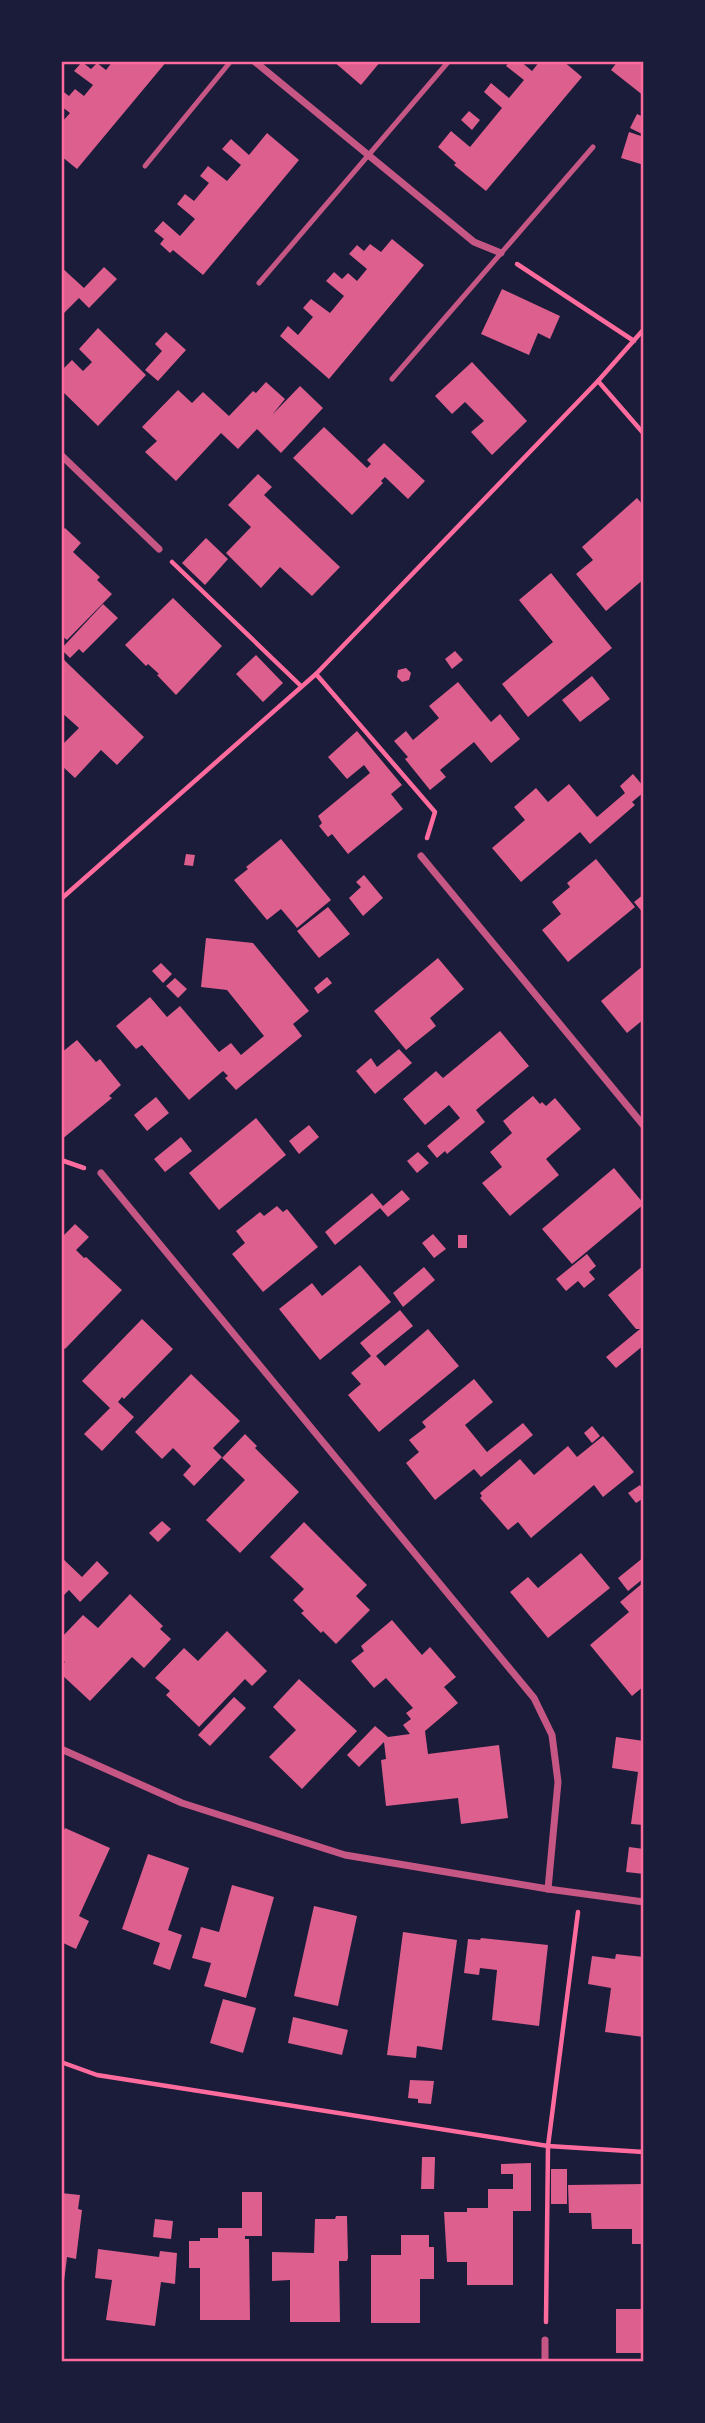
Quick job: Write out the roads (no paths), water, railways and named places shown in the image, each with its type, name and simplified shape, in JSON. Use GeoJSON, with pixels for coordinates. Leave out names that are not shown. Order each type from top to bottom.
{"type":"FeatureCollection","features":[{"type":"Feature","properties":{"kind":"street"},"geometry":{"type":"LineString","coordinates":[[254,61],[474,242],[501,253]]}},
{"type":"Feature","properties":{"kind":"street"},"geometry":{"type":"LineString","coordinates":[[61,455],[159,549]]}},
{"type":"Feature","properties":{"kind":"street"},"geometry":{"type":"LineString","coordinates":[[421,856],[644,1126]]}},
{"type":"Feature","properties":{"kind":"street"},"geometry":{"type":"LineString","coordinates":[[101,1173],[534,1698],[552,1735],[558,1782],[548,1889]]}},
{"type":"Feature","properties":{"kind":"street"},"geometry":{"type":"LineString","coordinates":[[61,1749],[182,1803],[345,1855],[644,1902]]}},
{"type":"Feature","properties":{"kind":"street"},"geometry":{"type":"LineString","coordinates":[[545,2340],[545,2362]]}},
{"type":"Feature","properties":{"kind":"lane"},"geometry":{"type":"LineString","coordinates":[[145,166],[232,61]]}},
{"type":"Feature","properties":{"kind":"lane"},"geometry":{"type":"LineString","coordinates":[[259,283],[449,61]]}},
{"type":"Feature","properties":{"kind":"lane"},"geometry":{"type":"LineString","coordinates":[[392,379],[593,147]]}}]}
